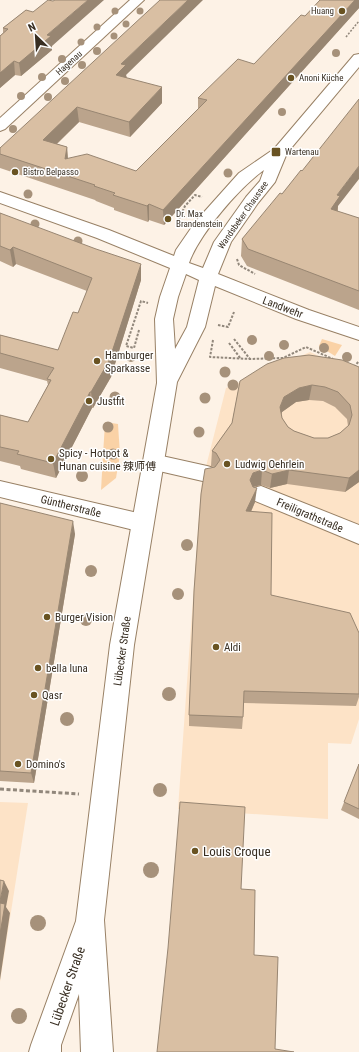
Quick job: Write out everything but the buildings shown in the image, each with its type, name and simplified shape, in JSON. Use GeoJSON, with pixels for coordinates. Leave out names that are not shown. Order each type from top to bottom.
{"type":"FeatureCollection","features":[{"type":"Feature","properties":{"kind":"main road","name":"Hagenau"},"geometry":{"type":"LineString","coordinates":[[0,126],[138,0]]}},
{"type":"Feature","properties":{"kind":"main road","name":"Wandsbeker Chaussee"},"geometry":{"type":"LineString","coordinates":[[179,265],[185,250],[202,225],[245,176],[280,152],[359,58]]}},
{"type":"Feature","properties":{"kind":"main road","name":"Wandsbeker Chaussee"},"geometry":{"type":"LineString","coordinates":[[208,277],[223,242],[267,182],[280,152]]}},
{"type":"Feature","properties":{"kind":"main road"},"geometry":{"type":"LineString","coordinates":[[0,197],[130,245],[179,265]]}},
{"type":"Feature","properties":{"kind":"main road","name":"Landwehr"},"geometry":{"type":"LineString","coordinates":[[179,265],[319,321],[359,334]]}},
{"type":"Feature","properties":{"kind":"main road","name":"Lübecker Straße"},"geometry":{"type":"LineString","coordinates":[[97,1052],[90,920],[106,795],[122,645],[167,383],[164,319],[179,265]]}},
{"type":"Feature","properties":{"kind":"main road","name":"Lübecker Straße"},"geometry":{"type":"LineString","coordinates":[[167,383],[196,327],[208,277]]}},
{"type":"Feature","properties":{"kind":"main road"},"geometry":{"type":"LineString","coordinates":[[153,462],[207,474]]}},
{"type":"Feature","properties":{"kind":"main road","name":"Güntherstraße"},"geometry":{"type":"LineString","coordinates":[[0,489],[142,523]]}},
{"type":"Feature","properties":{"kind":"main road","name":"Freiligrathstraße"},"geometry":{"type":"LineString","coordinates":[[261,494],[359,535]]}},
{"type":"Feature","properties":{"kind":"main road","name":"Lübecker Straße"},"geometry":{"type":"LineString","coordinates":[[45,1052],[48,1038],[90,920]]}},
{"type":"Feature","properties":{"kind":"path"},"geometry":{"type":"LineString","coordinates":[[346,37],[359,21]]}},
{"type":"Feature","properties":{"kind":"path"},"geometry":{"type":"LineString","coordinates":[[181,225],[177,223],[186,206],[196,195],[203,198],[201,200]]}},
{"type":"Feature","properties":{"kind":"path"},"geometry":{"type":"LineString","coordinates":[[240,254],[236,257],[239,265],[255,274],[253,277]]}},
{"type":"Feature","properties":{"kind":"path"},"geometry":{"type":"LineString","coordinates":[[139,330],[134,348],[126,346],[141,301],[154,305]]}},
{"type":"Feature","properties":{"kind":"path"},"geometry":{"type":"LineString","coordinates":[[215,324],[228,327],[234,312]]}},
{"type":"Feature","properties":{"kind":"path"},"geometry":{"type":"LineString","coordinates":[[213,337],[210,357],[242,359],[283,358],[306,347],[340,362]]}},
{"type":"Feature","properties":{"kind":"path"},"geometry":{"type":"LineString","coordinates":[[234,339],[250,359]]}},
{"type":"Feature","properties":{"kind":"path"},"geometry":{"type":"LineString","coordinates":[[230,343],[242,359]]}},
{"type":"Feature","properties":{"kind":"path"},"geometry":{"type":"LineString","coordinates":[[354,368],[359,361]]}},
{"type":"Feature","properties":{"kind":"path"},"geometry":{"type":"LineString","coordinates":[[347,365],[359,370]]}},
{"type":"Feature","properties":{"kind":"path"},"geometry":{"type":"LineString","coordinates":[[0,789],[106,795]]}},
{"type":"Feature","properties":{"kind":"shaded area"},"geometry":{"type":"Polygon","coordinates":[[[322,339],[342,345],[335,356],[319,346],[322,339]]]}},
{"type":"Feature","properties":{"kind":"shaded area"},"geometry":{"type":"Polygon","coordinates":[[[310,352],[359,374],[359,719],[351,744],[328,743],[328,819],[178,809],[201,486],[226,388],[310,352]]]}},
{"type":"Feature","properties":{"kind":"shaded area"},"geometry":{"type":"Polygon","coordinates":[[[105,422],[118,424],[120,455],[116,478],[101,490],[105,422]]]}},
{"type":"Feature","properties":{"kind":"shaded area"},"geometry":{"type":"Polygon","coordinates":[[[0,802],[28,803],[0,982],[0,802]]]}},
{"type":"Feature","properties":{"kind":"place","name":"Huang"},"geometry":{"type":"Point","coordinates":[342,11]}},
{"type":"Feature","properties":{"kind":"place","name":"Anoni Küche"},"geometry":{"type":"Point","coordinates":[291,78]}},
{"type":"Feature","properties":{"kind":"place","name":"Wartenau"},"geometry":{"type":"Point","coordinates":[276,152]}},
{"type":"Feature","properties":{"kind":"place","name":"Bistro Belpasso"},"geometry":{"type":"Point","coordinates":[15,172]}},
{"type":"Feature","properties":{"kind":"place","name":"Dr. Max Brandenstein"},"geometry":{"type":"Point","coordinates":[168,219]}},
{"type":"Feature","properties":{"kind":"place","name":"Hamburger Sparkasse"},"geometry":{"type":"Point","coordinates":[97,361]}},
{"type":"Feature","properties":{"kind":"place","name":"Justfit"},"geometry":{"type":"Point","coordinates":[89,401]}},
{"type":"Feature","properties":{"kind":"place","name":"Spicy - Hotpot & Hunan cuisine 辣师傅"},"geometry":{"type":"Point","coordinates":[51,459]}},
{"type":"Feature","properties":{"kind":"place","name":"Ludwig Oehrlein"},"geometry":{"type":"Point","coordinates":[227,464]}},
{"type":"Feature","properties":{"kind":"place","name":"Burger Vision"},"geometry":{"type":"Point","coordinates":[47,617]}},
{"type":"Feature","properties":{"kind":"place","name":"Aldi"},"geometry":{"type":"Point","coordinates":[216,647]}},
{"type":"Feature","properties":{"kind":"place","name":"bella luna"},"geometry":{"type":"Point","coordinates":[38,668]}},
{"type":"Feature","properties":{"kind":"place","name":"Qasr"},"geometry":{"type":"Point","coordinates":[34,695]}},
{"type":"Feature","properties":{"kind":"place","name":"Domino's"},"geometry":{"type":"Point","coordinates":[18,764]}},
{"type":"Feature","properties":{"kind":"place","name":"Louis Croque"},"geometry":{"type":"Point","coordinates":[195,851]}}]}
